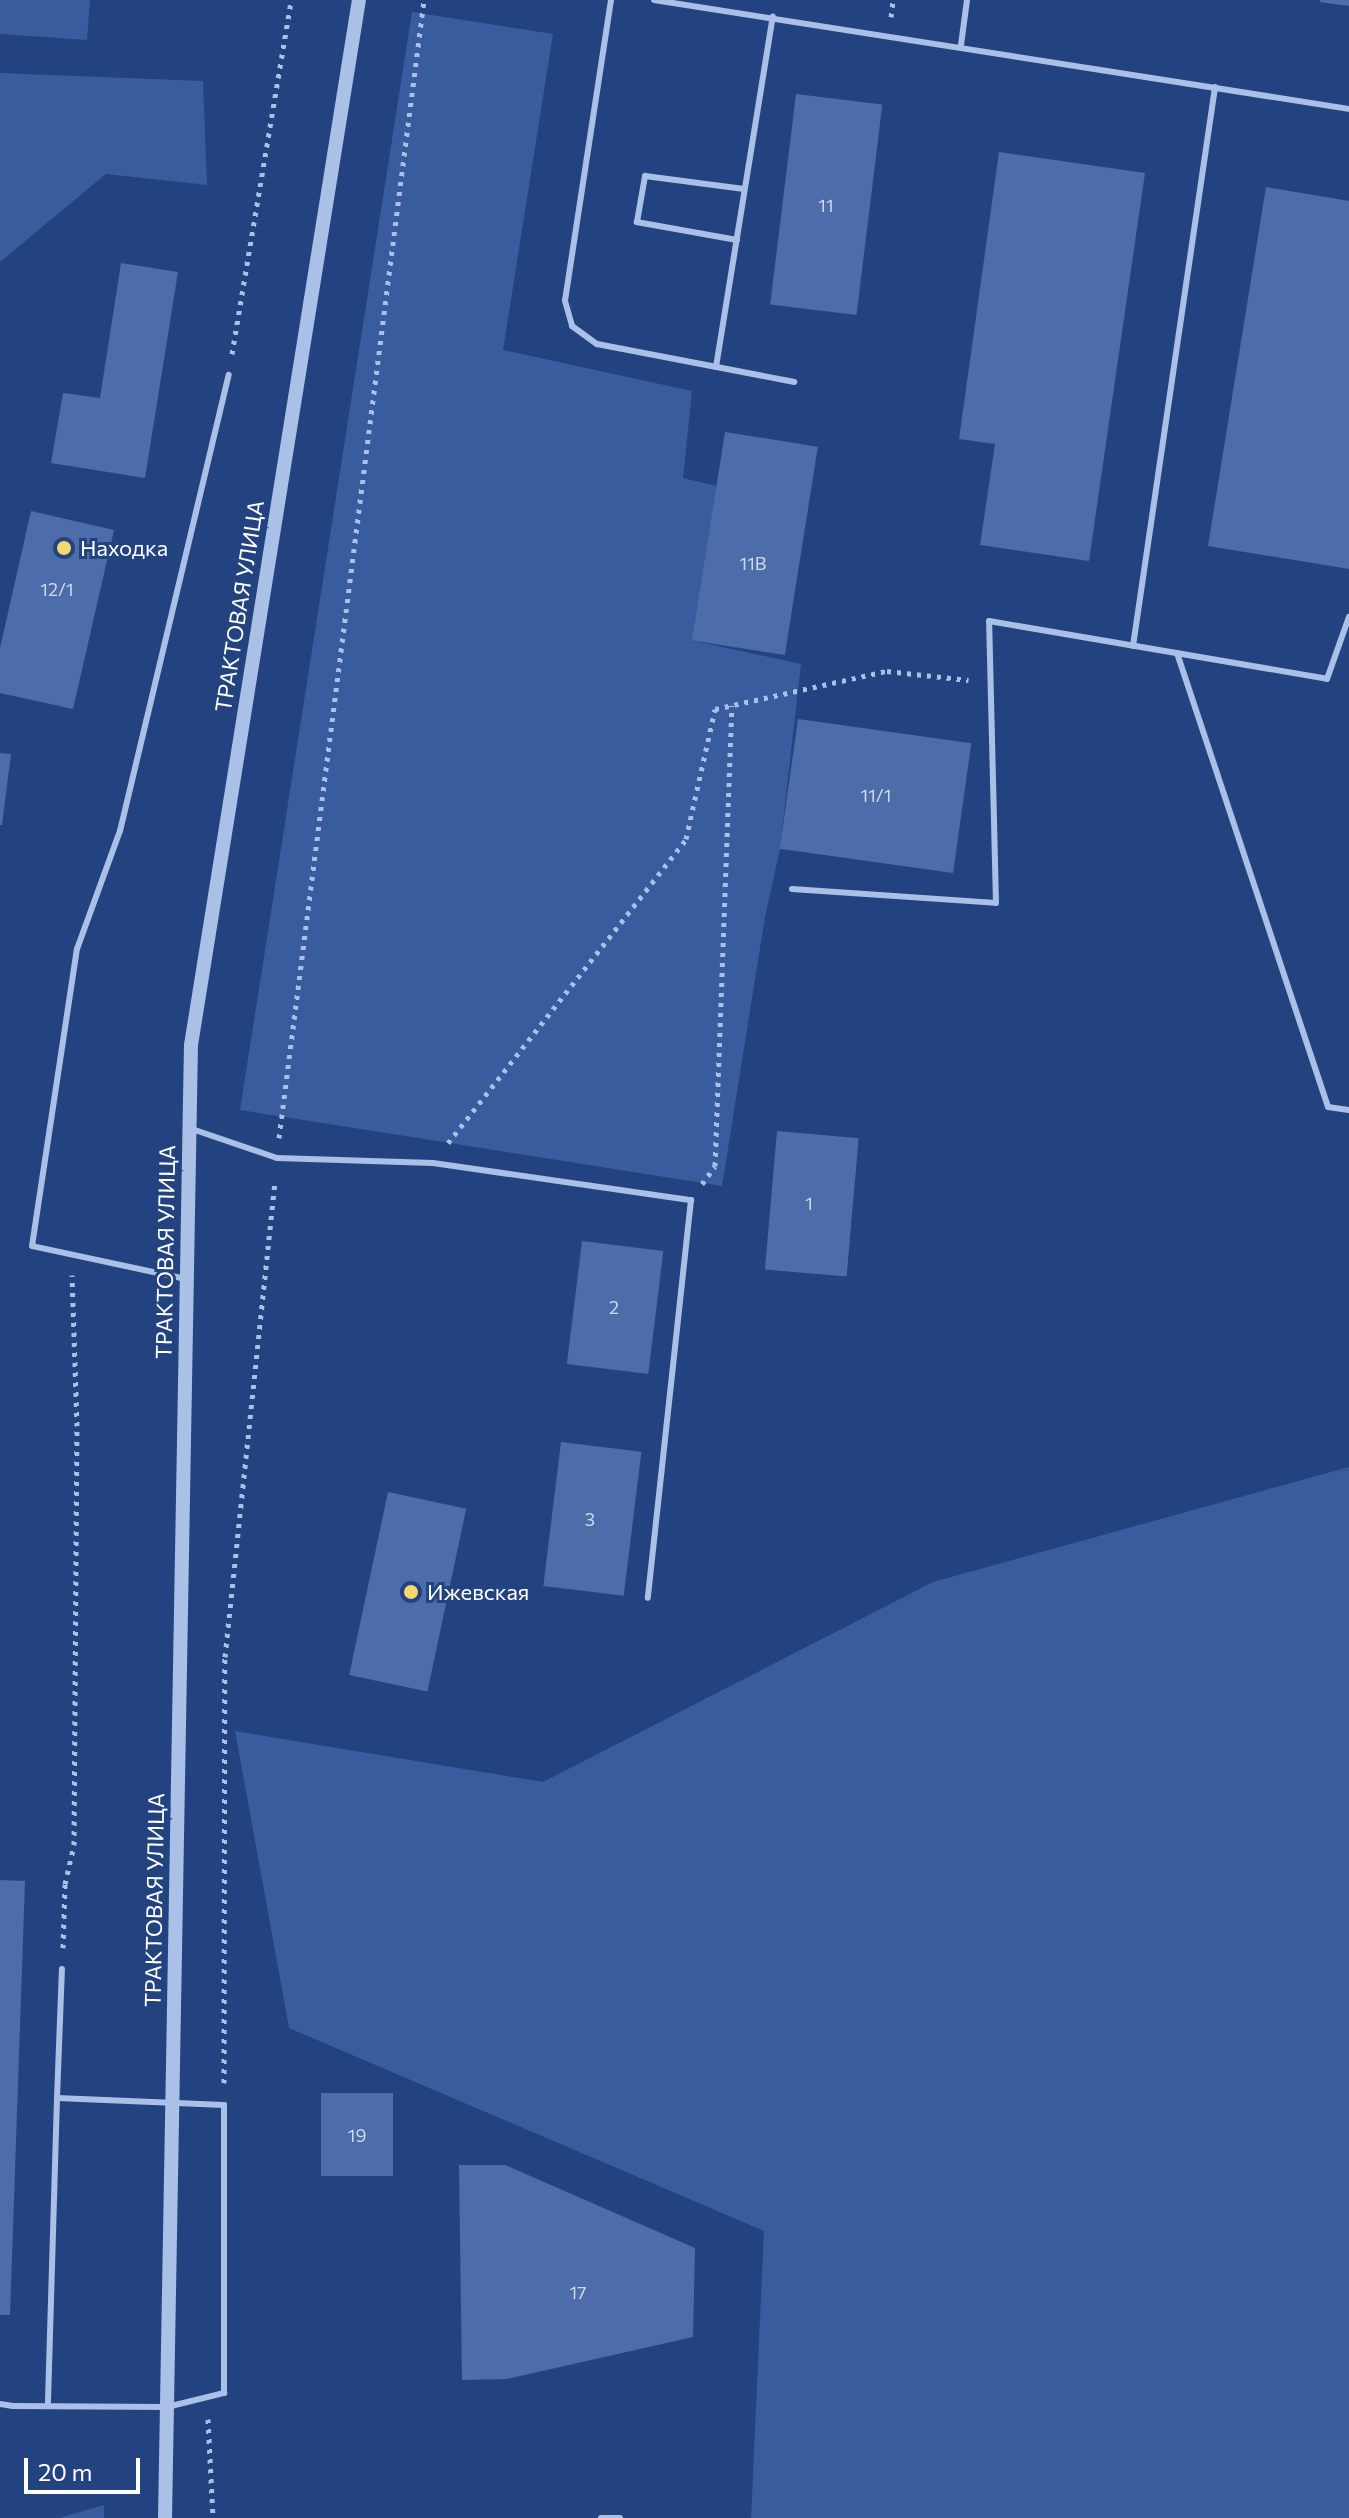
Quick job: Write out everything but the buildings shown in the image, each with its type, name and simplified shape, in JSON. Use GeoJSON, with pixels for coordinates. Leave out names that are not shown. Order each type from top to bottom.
{"type":"FeatureCollection","features":[{"type":"Feature","properties":{"kind":"street","name":"ТРАКТОВАЯ УЛИЦА"},"geometry":{"type":"LineString","coordinates":[[165,2518],[191,1045],[359,0]]}},
{"type":"Feature","properties":{"kind":"lane"},"geometry":{"type":"LineString","coordinates":[[611,0],[565,301],[572,326],[597,344],[794,382]]}},
{"type":"Feature","properties":{"kind":"lane"},"geometry":{"type":"LineString","coordinates":[[654,0],[961,45],[1349,109]]}},
{"type":"Feature","properties":{"kind":"lane"},"geometry":{"type":"LineString","coordinates":[[961,45],[967,0]]}},
{"type":"Feature","properties":{"kind":"lane"},"geometry":{"type":"LineString","coordinates":[[716,367],[773,17]]}},
{"type":"Feature","properties":{"kind":"lane"},"geometry":{"type":"LineString","coordinates":[[1133,646],[1215,87]]}},
{"type":"Feature","properties":{"kind":"lane"},"geometry":{"type":"LineString","coordinates":[[737,240],[637,222],[645,176],[744,189]]}},
{"type":"Feature","properties":{"kind":"lane"},"geometry":{"type":"LineString","coordinates":[[186,1279],[32,1246],[77,949],[120,831],[229,375]]}},
{"type":"Feature","properties":{"kind":"lane"},"geometry":{"type":"LineString","coordinates":[[792,889],[996,903],[989,621],[1327,679],[1349,617]]}},
{"type":"Feature","properties":{"kind":"lane"},"geometry":{"type":"LineString","coordinates":[[1177,653],[1328,1107],[1349,1110]]}},
{"type":"Feature","properties":{"kind":"lane"},"geometry":{"type":"LineString","coordinates":[[189,1128],[277,1158],[433,1163],[691,1200],[648,1598]]}},
{"type":"Feature","properties":{"kind":"lane"},"geometry":{"type":"LineString","coordinates":[[48,2406],[62,1969]]}},
{"type":"Feature","properties":{"kind":"lane"},"geometry":{"type":"LineString","coordinates":[[0,2404],[167,2407],[224,2393],[224,2105],[57,2098]]}},
{"type":"Feature","properties":{"kind":"lane"},"geometry":{"type":"LineString","coordinates":[[601,2518],[620,2518]]}},
{"type":"Feature","properties":{"kind":"path"},"geometry":{"type":"LineString","coordinates":[[229,375],[291,0]]}},
{"type":"Feature","properties":{"kind":"path"},"geometry":{"type":"LineString","coordinates":[[224,2105],[225,1657],[277,1158],[424,0]]}},
{"type":"Feature","properties":{"kind":"path"},"geometry":{"type":"LineString","coordinates":[[433,1163],[686,839],[715,709],[887,671],[990,682]]}},
{"type":"Feature","properties":{"kind":"path"},"geometry":{"type":"LineString","coordinates":[[691,1200],[715,1166],[732,705]]}},
{"type":"Feature","properties":{"kind":"path"},"geometry":{"type":"LineString","coordinates":[[62,1969],[65,1884],[74,1845],[77,1426],[71,1255]]}},
{"type":"Feature","properties":{"kind":"path"},"geometry":{"type":"LineString","coordinates":[[207,2398],[213,2518]]}},
{"type":"Feature","properties":{"kind":"shaded area"},"geometry":{"type":"Polygon","coordinates":[[[0,0],[90,0],[87,40],[0,34],[0,0]]]}},
{"type":"Feature","properties":{"kind":"shaded area"},"geometry":{"type":"Polygon","coordinates":[[[412,12],[553,34],[503,350],[692,391],[683,478],[717,486],[694,641],[801,664],[780,849],[765,917],[722,1186],[240,1110],[412,12]]]}},
{"type":"Feature","properties":{"kind":"shaded area"},"geometry":{"type":"Polygon","coordinates":[[[0,73],[203,81],[207,185],[106,174],[0,262],[0,73]]]}},
{"type":"Feature","properties":{"kind":"shaded area"},"geometry":{"type":"Polygon","coordinates":[[[1349,1467],[1349,2518],[751,2518],[764,2231],[289,2028],[235,1731],[543,1782],[933,1582],[1349,1467]]]}},
{"type":"Feature","properties":{"kind":"shaded area"},"geometry":{"type":"Polygon","coordinates":[[[104,2505],[104,2518],[59,2518],[104,2505]]]}},
{"type":"Feature","properties":{"kind":"place","name":"Находка"},"geometry":{"type":"Point","coordinates":[64,548]}},
{"type":"Feature","properties":{"kind":"place","name":"Ижевская"},"geometry":{"type":"Point","coordinates":[411,1592]}}]}
